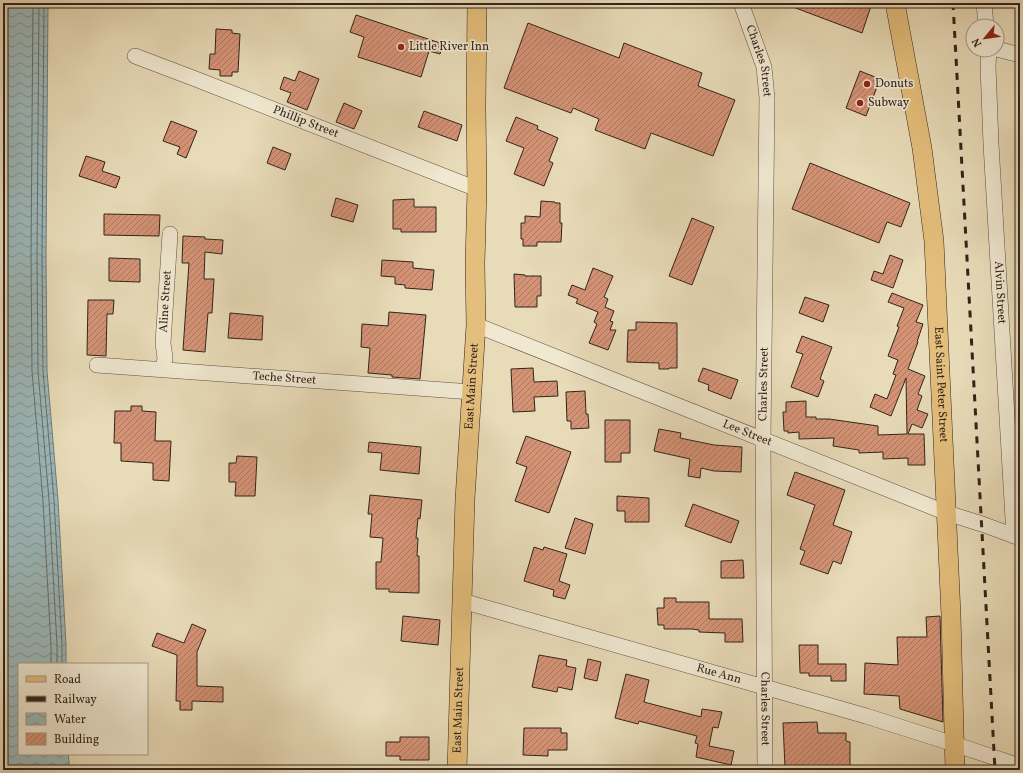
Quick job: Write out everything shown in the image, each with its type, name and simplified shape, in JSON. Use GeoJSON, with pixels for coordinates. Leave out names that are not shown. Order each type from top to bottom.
{"type":"FeatureCollection","features":[{"type":"Feature","properties":{"kind":"main road","name":"East Main Street"},"geometry":{"type":"LineString","coordinates":[[457,770],[465,499],[476,325],[477,3]]}},
{"type":"Feature","properties":{"kind":"main road","name":"East Saint Peter Street"},"geometry":{"type":"LineString","coordinates":[[895,3],[922,148],[934,241],[951,615],[954,770]]}},
{"type":"Feature","properties":{"kind":"street","name":"Charles Street"},"geometry":{"type":"LineString","coordinates":[[741,3],[764,67],[767,98],[764,440],[765,770]]}},
{"type":"Feature","properties":{"kind":"street"},"geometry":{"type":"LineString","coordinates":[[984,3],[985,18]]}},
{"type":"Feature","properties":{"kind":"street"},"geometry":{"type":"LineString","coordinates":[[1005,51],[1020,55]]}},
{"type":"Feature","properties":{"kind":"street","name":"Phillip Street"},"geometry":{"type":"LineString","coordinates":[[135,56],[477,189]]}},
{"type":"Feature","properties":{"kind":"street","name":"Alvin Street"},"geometry":{"type":"LineString","coordinates":[[988,58],[991,144],[1017,537]]}},
{"type":"Feature","properties":{"kind":"street","name":"Aline Street"},"geometry":{"type":"LineString","coordinates":[[163,369],[165,358],[164,343],[170,234]]}},
{"type":"Feature","properties":{"kind":"street","name":"Lee Street"},"geometry":{"type":"LineString","coordinates":[[476,325],[947,513],[1017,537]]}},
{"type":"Feature","properties":{"kind":"street","name":"Teche Street"},"geometry":{"type":"LineString","coordinates":[[97,365],[472,392]]}},
{"type":"Feature","properties":{"kind":"street","name":"Rue Ann"},"geometry":{"type":"LineString","coordinates":[[462,601],[866,716],[1020,766]]}},
{"type":"Feature","properties":{"kind":"water"},"geometry":{"type":"Polygon","coordinates":[[[3,3],[48,3],[46,257],[47,371],[58,500],[66,663],[18,663],[18,755],[68,755],[70,770],[3,770],[3,3]]]}},
{"type":"Feature","properties":{"kind":"building"},"geometry":{"type":"Polygon","coordinates":[[[872,3],[862,33],[785,4],[872,3]]]}},
{"type":"Feature","properties":{"kind":"building","name":"Little River Inn"},"geometry":{"type":"Polygon","coordinates":[[[356,15],[443,44],[440,54],[429,51],[421,77],[358,57],[364,37],[350,32],[356,15]]]}},
{"type":"Feature","properties":{"kind":"building"},"geometry":{"type":"Polygon","coordinates":[[[528,23],[619,58],[624,43],[702,73],[698,86],[735,100],[713,156],[651,133],[645,149],[595,130],[599,119],[573,108],[571,113],[504,88],[528,23]]]}},
{"type":"Feature","properties":{"kind":"building"},"geometry":{"type":"Polygon","coordinates":[[[216,29],[232,30],[232,33],[240,34],[238,72],[232,72],[232,76],[220,76],[220,70],[209,69],[210,54],[215,54],[216,29]]]}},
{"type":"Feature","properties":{"kind":"building"},"geometry":{"type":"Polygon","coordinates":[[[299,71],[319,79],[307,110],[287,102],[291,93],[280,89],[284,77],[295,81],[299,71]]]}},
{"type":"Feature","properties":{"kind":"building"},"geometry":{"type":"Polygon","coordinates":[[[860,71],[880,79],[866,116],[846,108],[860,71]]]}},
{"type":"Feature","properties":{"kind":"building"},"geometry":{"type":"Polygon","coordinates":[[[344,103],[362,111],[354,129],[336,122],[344,103]]]}},
{"type":"Feature","properties":{"kind":"building"},"geometry":{"type":"Polygon","coordinates":[[[424,111],[462,125],[457,141],[418,127],[424,111]]]}},
{"type":"Feature","properties":{"kind":"building"},"geometry":{"type":"Polygon","coordinates":[[[516,117],[538,126],[537,129],[558,138],[549,161],[553,163],[544,186],[514,174],[524,148],[506,141],[516,117]]]}},
{"type":"Feature","properties":{"kind":"building"},"geometry":{"type":"Polygon","coordinates":[[[171,121],[197,131],[186,158],[177,154],[180,147],[163,141],[171,121]]]}},
{"type":"Feature","properties":{"kind":"building"},"geometry":{"type":"Polygon","coordinates":[[[273,147],[291,154],[285,170],[267,163],[273,147]]]}},
{"type":"Feature","properties":{"kind":"building"},"geometry":{"type":"Polygon","coordinates":[[[86,156],[105,162],[102,171],[120,177],[116,188],[79,176],[86,156]]]}},
{"type":"Feature","properties":{"kind":"building"},"geometry":{"type":"Polygon","coordinates":[[[810,163],[910,203],[901,227],[887,222],[879,243],[792,209],[810,163]]]}},
{"type":"Feature","properties":{"kind":"building"},"geometry":{"type":"Polygon","coordinates":[[[336,198],[358,205],[353,222],[331,216],[336,198]]]}},
{"type":"Feature","properties":{"kind":"building"},"geometry":{"type":"Polygon","coordinates":[[[414,199],[414,207],[436,207],[436,232],[401,232],[401,229],[393,229],[393,200],[414,199]]]}},
{"type":"Feature","properties":{"kind":"building"},"geometry":{"type":"Polygon","coordinates":[[[541,201],[560,203],[560,223],[562,223],[561,242],[537,242],[537,246],[523,246],[523,239],[521,239],[521,223],[525,223],[525,216],[540,217],[541,201]]]}},
{"type":"Feature","properties":{"kind":"building"},"geometry":{"type":"Polygon","coordinates":[[[104,214],[160,215],[159,236],[104,235],[104,214]]]}},
{"type":"Feature","properties":{"kind":"building"},"geometry":{"type":"Polygon","coordinates":[[[692,218],[714,227],[692,285],[669,276],[692,218]]]}},
{"type":"Feature","properties":{"kind":"building"},"geometry":{"type":"Polygon","coordinates":[[[183,236],[223,240],[222,254],[205,252],[204,279],[214,279],[212,313],[208,313],[205,352],[183,350],[189,263],[182,263],[183,236]]]}},
{"type":"Feature","properties":{"kind":"building"},"geometry":{"type":"Polygon","coordinates":[[[890,255],[903,260],[893,288],[871,280],[874,271],[883,274],[890,255]]]}},
{"type":"Feature","properties":{"kind":"building"},"geometry":{"type":"Polygon","coordinates":[[[109,258],[140,259],[140,282],[109,281],[109,258]]]}},
{"type":"Feature","properties":{"kind":"building"},"geometry":{"type":"Polygon","coordinates":[[[382,260],[413,262],[413,268],[434,270],[432,290],[405,288],[405,285],[395,284],[395,277],[381,276],[382,260]]]}},
{"type":"Feature","properties":{"kind":"building"},"geometry":{"type":"Polygon","coordinates":[[[593,268],[613,276],[604,297],[608,299],[605,307],[614,311],[610,321],[613,322],[610,330],[616,330],[608,350],[589,343],[597,324],[594,322],[598,312],[576,303],[578,299],[568,295],[572,285],[585,290],[593,268]]]}},
{"type":"Feature","properties":{"kind":"building"},"geometry":{"type":"Polygon","coordinates":[[[514,274],[541,276],[541,296],[537,296],[537,307],[515,307],[514,274]]]}},
{"type":"Feature","properties":{"kind":"building"},"geometry":{"type":"Polygon","coordinates":[[[892,293],[923,305],[916,322],[923,324],[908,369],[925,376],[918,394],[922,396],[917,410],[928,414],[922,428],[912,424],[908,434],[924,434],[925,465],[908,465],[908,458],[883,459],[883,452],[859,453],[859,450],[833,446],[834,438],[799,439],[799,432],[788,433],[788,431],[784,431],[783,412],[786,412],[786,402],[806,401],[806,417],[816,417],[816,419],[829,419],[878,426],[878,435],[907,434],[906,378],[891,416],[870,407],[875,394],[887,399],[896,375],[893,374],[898,360],[888,356],[899,327],[897,326],[904,308],[888,302],[892,293]]]}},
{"type":"Feature","properties":{"kind":"building"},"geometry":{"type":"Polygon","coordinates":[[[805,297],[829,305],[823,322],[799,313],[805,297]]]}},
{"type":"Feature","properties":{"kind":"building"},"geometry":{"type":"Polygon","coordinates":[[[88,300],[114,300],[113,314],[107,314],[106,356],[87,355],[88,300]]]}},
{"type":"Feature","properties":{"kind":"building"},"geometry":{"type":"Polygon","coordinates":[[[389,312],[426,315],[420,379],[392,377],[392,375],[368,373],[370,348],[361,347],[362,324],[388,326],[389,312]]]}},
{"type":"Feature","properties":{"kind":"building"},"geometry":{"type":"Polygon","coordinates":[[[230,313],[263,316],[262,340],[228,338],[230,313]]]}},
{"type":"Feature","properties":{"kind":"building"},"geometry":{"type":"Polygon","coordinates":[[[636,322],[677,323],[677,368],[659,369],[659,363],[627,362],[628,330],[636,330],[636,322]]]}},
{"type":"Feature","properties":{"kind":"building"},"geometry":{"type":"Polygon","coordinates":[[[802,336],[832,347],[820,379],[824,381],[818,397],[791,387],[803,354],[796,352],[802,336]]]}},
{"type":"Feature","properties":{"kind":"building"},"geometry":{"type":"Polygon","coordinates":[[[533,368],[534,382],[557,381],[558,396],[534,397],[535,411],[513,412],[511,369],[533,368]]]}},
{"type":"Feature","properties":{"kind":"building"},"geometry":{"type":"Polygon","coordinates":[[[703,368],[738,380],[731,399],[708,390],[709,385],[698,381],[703,368]]]}},
{"type":"Feature","properties":{"kind":"building"},"geometry":{"type":"Polygon","coordinates":[[[585,391],[586,414],[588,414],[589,428],[571,429],[571,421],[567,421],[566,392],[585,391]]]}},
{"type":"Feature","properties":{"kind":"building"},"geometry":{"type":"Polygon","coordinates":[[[131,406],[142,406],[142,411],[156,412],[155,441],[171,441],[169,481],[153,480],[153,463],[121,461],[121,443],[114,443],[115,411],[131,411],[131,406]]]}},
{"type":"Feature","properties":{"kind":"building"},"geometry":{"type":"Polygon","coordinates":[[[605,420],[630,420],[630,453],[621,453],[621,462],[605,462],[605,420]]]}},
{"type":"Feature","properties":{"kind":"building"},"geometry":{"type":"Polygon","coordinates":[[[659,429],[681,433],[680,438],[714,445],[742,447],[741,472],[714,471],[701,468],[700,478],[688,476],[690,459],[654,451],[659,429]]]}},
{"type":"Feature","properties":{"kind":"building"},"geometry":{"type":"Polygon","coordinates":[[[526,436],[571,452],[549,513],[515,501],[527,467],[516,463],[526,436]]]}},
{"type":"Feature","properties":{"kind":"building"},"geometry":{"type":"Polygon","coordinates":[[[369,442],[421,447],[419,474],[380,470],[382,453],[368,452],[369,442]]]}},
{"type":"Feature","properties":{"kind":"building"},"geometry":{"type":"Polygon","coordinates":[[[237,456],[257,457],[255,496],[235,496],[236,482],[229,482],[229,463],[236,463],[237,456]]]}},
{"type":"Feature","properties":{"kind":"building"},"geometry":{"type":"Polygon","coordinates":[[[795,472],[845,490],[833,525],[852,532],[841,564],[833,561],[828,574],[800,564],[805,551],[800,549],[815,505],[787,495],[795,472]]]}},
{"type":"Feature","properties":{"kind":"building"},"geometry":{"type":"Polygon","coordinates":[[[370,495],[422,500],[416,538],[418,538],[417,556],[419,556],[419,593],[389,592],[389,589],[376,589],[376,562],[381,562],[383,538],[370,537],[372,514],[368,514],[370,495]]]}},
{"type":"Feature","properties":{"kind":"building"},"geometry":{"type":"Polygon","coordinates":[[[617,496],[649,498],[649,522],[625,522],[625,511],[617,511],[617,496]]]}},
{"type":"Feature","properties":{"kind":"building"},"geometry":{"type":"Polygon","coordinates":[[[693,504],[739,521],[731,543],[685,526],[693,504]]]}},
{"type":"Feature","properties":{"kind":"building"},"geometry":{"type":"Polygon","coordinates":[[[575,518],[593,524],[585,554],[565,548],[575,518]]]}},
{"type":"Feature","properties":{"kind":"building"},"geometry":{"type":"Polygon","coordinates":[[[534,547],[543,550],[544,547],[567,554],[559,581],[570,585],[565,599],[553,596],[554,590],[524,581],[534,547]]]}},
{"type":"Feature","properties":{"kind":"building"},"geometry":{"type":"Polygon","coordinates":[[[743,560],[744,578],[721,578],[721,561],[743,560]]]}},
{"type":"Feature","properties":{"kind":"building"},"geometry":{"type":"Polygon","coordinates":[[[664,598],[676,598],[676,602],[709,602],[709,619],[742,619],[743,642],[725,642],[725,633],[699,632],[699,630],[692,629],[664,629],[664,625],[658,625],[657,608],[664,608],[664,598]]]}},
{"type":"Feature","properties":{"kind":"building"},"geometry":{"type":"Polygon","coordinates":[[[403,616],[440,620],[438,645],[401,641],[403,616]]]}},
{"type":"Feature","properties":{"kind":"building"},"geometry":{"type":"Polygon","coordinates":[[[940,616],[943,722],[900,709],[899,696],[864,694],[865,663],[898,665],[897,637],[927,637],[926,617],[940,616]]]}},
{"type":"Feature","properties":{"kind":"building"},"geometry":{"type":"Polygon","coordinates":[[[192,624],[206,630],[197,652],[197,686],[223,687],[223,702],[192,701],[192,710],[180,710],[180,701],[176,701],[177,655],[152,646],[157,633],[184,643],[192,624]]]}},
{"type":"Feature","properties":{"kind":"building"},"geometry":{"type":"Polygon","coordinates":[[[799,645],[818,645],[818,664],[846,664],[846,681],[831,681],[831,676],[809,676],[809,673],[800,673],[799,645]]]}},
{"type":"Feature","properties":{"kind":"building"},"geometry":{"type":"Polygon","coordinates":[[[539,655],[567,660],[566,666],[576,668],[572,690],[558,687],[557,692],[532,687],[539,655]]]}},
{"type":"Feature","properties":{"kind":"building"},"geometry":{"type":"Polygon","coordinates":[[[588,659],[601,662],[597,681],[584,678],[588,659]]]}},
{"type":"Feature","properties":{"kind":"building"},"geometry":{"type":"Polygon","coordinates":[[[626,674],[649,680],[644,702],[701,717],[702,709],[722,712],[718,728],[713,727],[709,746],[734,751],[731,765],[696,757],[698,744],[695,743],[697,736],[639,721],[638,724],[615,718],[626,674]]]}},
{"type":"Feature","properties":{"kind":"building"},"geometry":{"type":"Polygon","coordinates":[[[817,722],[818,733],[846,733],[846,741],[850,742],[850,770],[816,770],[816,766],[785,767],[783,723],[817,722]]]}},
{"type":"Feature","properties":{"kind":"building"},"geometry":{"type":"Polygon","coordinates":[[[524,728],[561,728],[561,733],[567,733],[567,750],[548,750],[548,756],[523,755],[524,728]]]}},
{"type":"Feature","properties":{"kind":"building"},"geometry":{"type":"Polygon","coordinates":[[[400,737],[429,737],[429,760],[400,760],[400,756],[386,756],[386,742],[400,742],[400,737]]]}},
{"type":"Feature","properties":{"kind":"railway"},"geometry":{"type":"LineString","coordinates":[[953,3],[995,770]]}},
{"type":"Feature","properties":{"kind":"place","name":"Little River Inn"},"geometry":{"type":"Point","coordinates":[401,47]}},
{"type":"Feature","properties":{"kind":"place","name":"Donuts"},"geometry":{"type":"Point","coordinates":[867,84]}},
{"type":"Feature","properties":{"kind":"place","name":"Subway"},"geometry":{"type":"Point","coordinates":[860,103]}}]}
